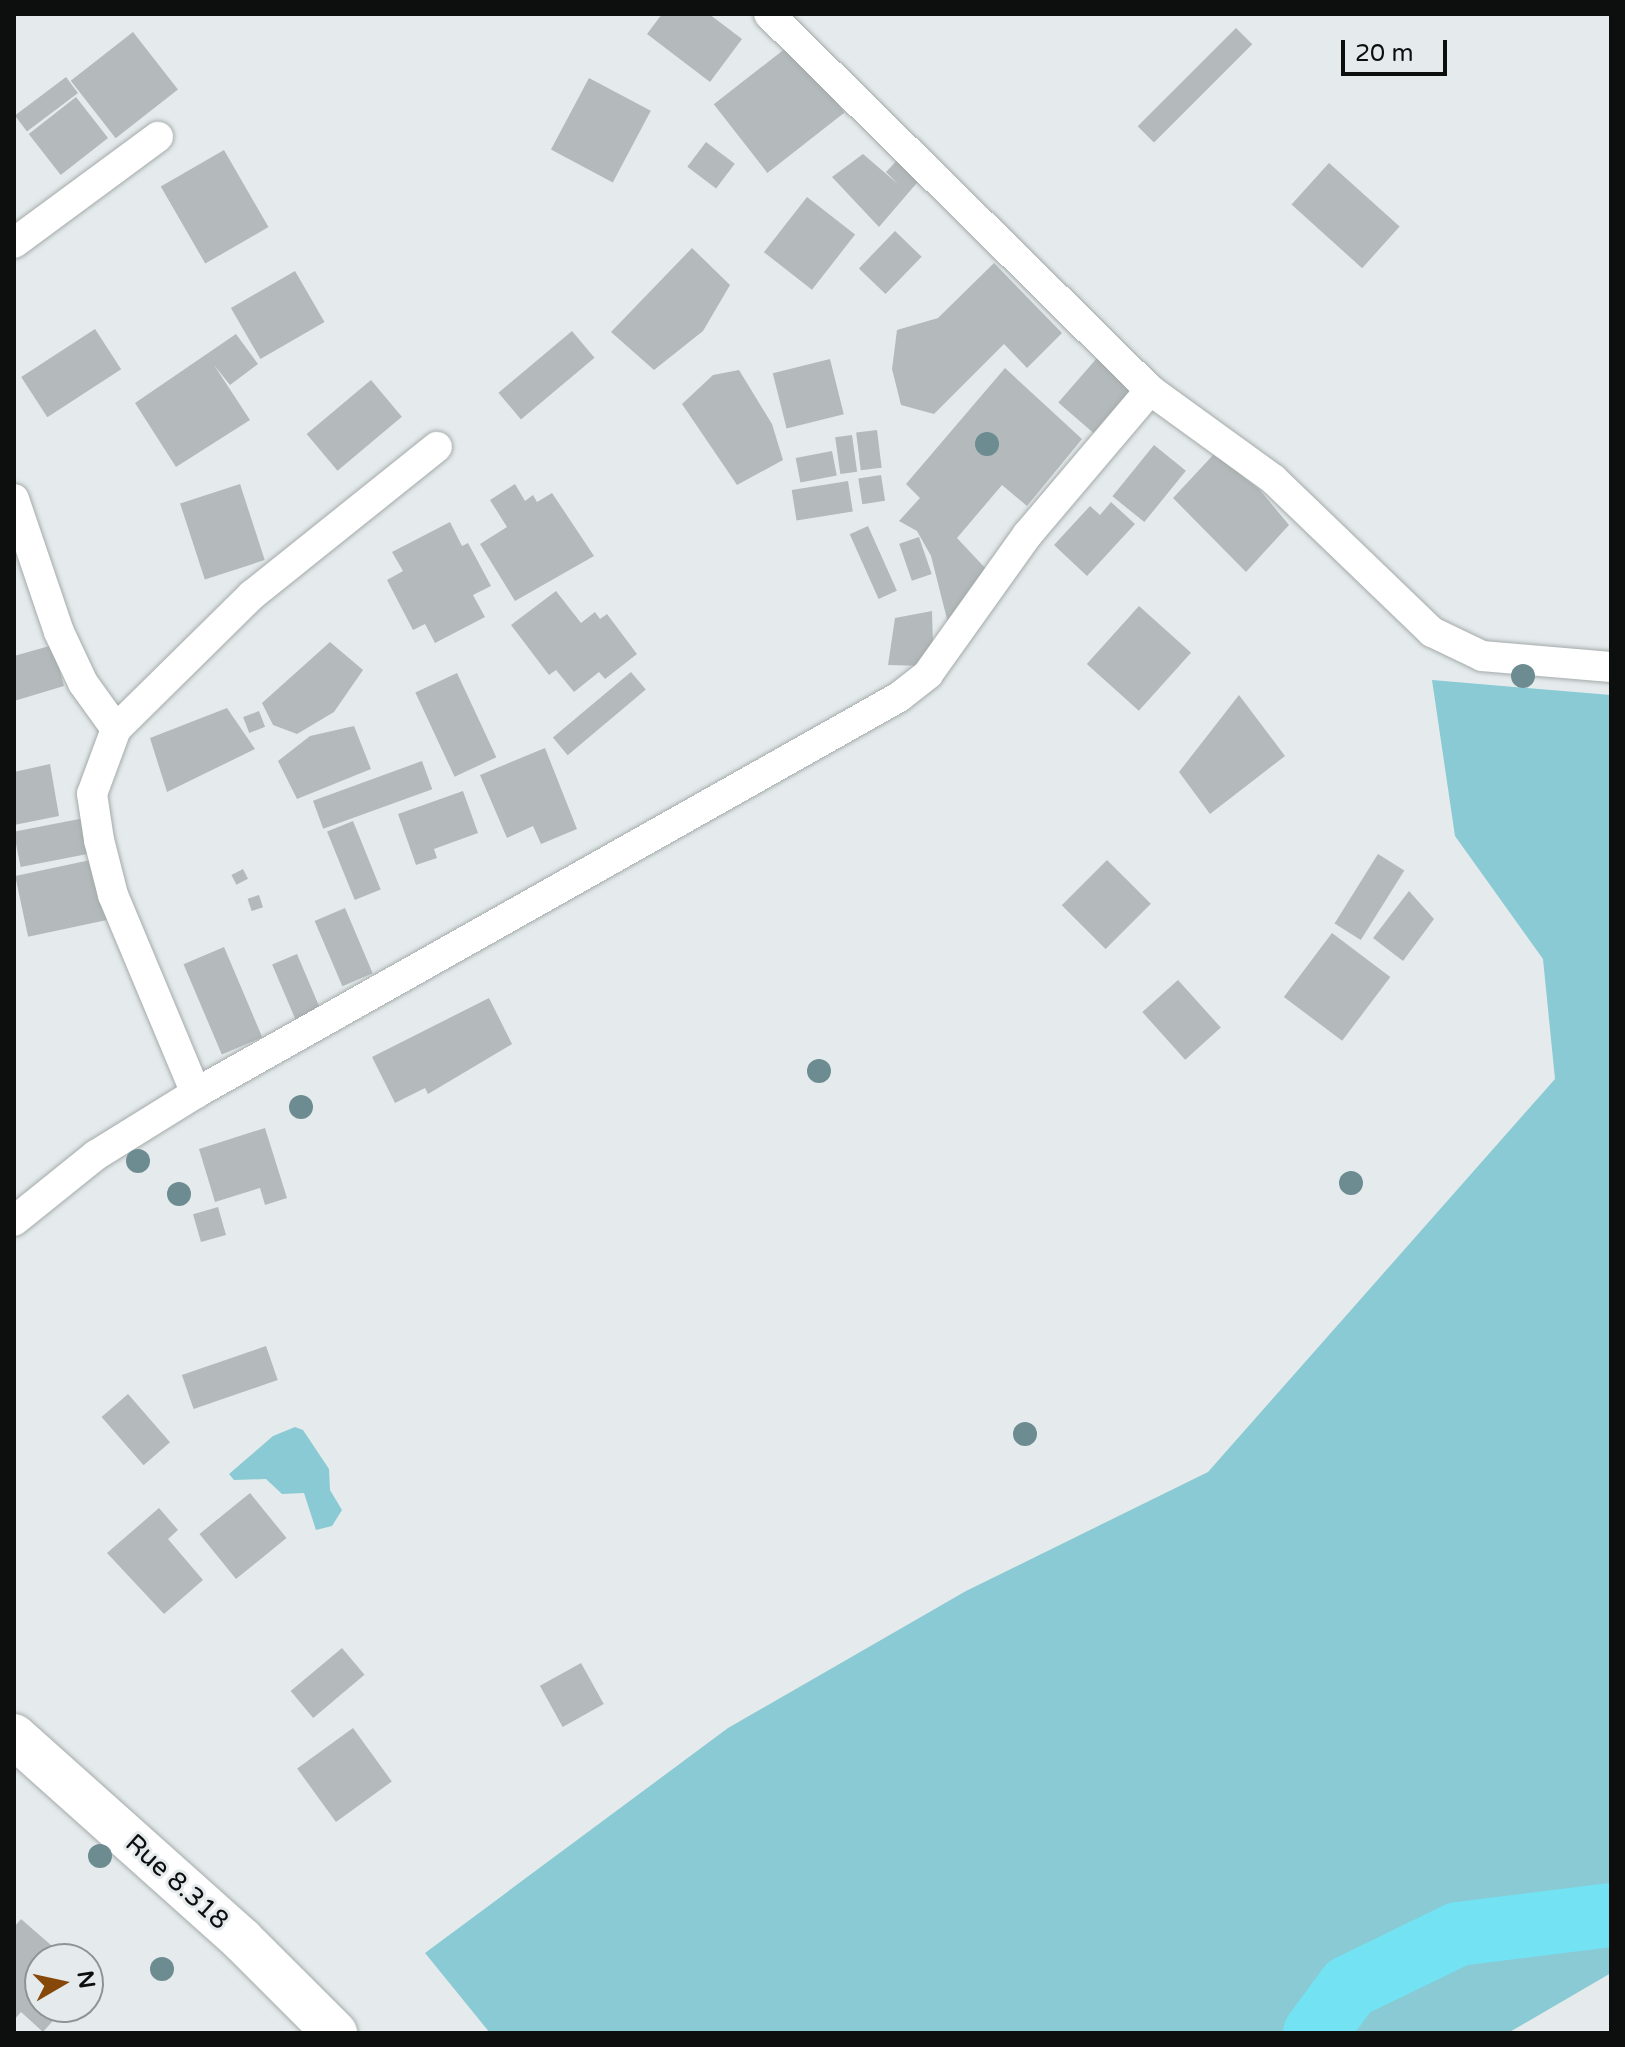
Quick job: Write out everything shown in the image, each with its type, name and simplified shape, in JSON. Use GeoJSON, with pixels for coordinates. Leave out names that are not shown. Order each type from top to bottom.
{"type":"FeatureCollection","features":[{"type":"Feature","properties":{"kind":"main road","name":"Rue 8.318"},"geometry":{"type":"LineString","coordinates":[[14,1736],[242,1940],[335,2033]]}},
{"type":"Feature","properties":{"kind":"street"},"geometry":{"type":"LineString","coordinates":[[769,14],[1150,390],[1273,479],[1432,632],[1482,656],[1611,667]]}},
{"type":"Feature","properties":{"kind":"street"},"geometry":{"type":"LineString","coordinates":[[14,243],[158,137]]}},
{"type":"Feature","properties":{"kind":"street"},"geometry":{"type":"LineString","coordinates":[[14,1221],[96,1155],[196,1093],[899,697],[928,674],[1028,534],[1150,390]]}},
{"type":"Feature","properties":{"kind":"street"},"geometry":{"type":"LineString","coordinates":[[196,1093],[113,895],[99,840],[92,794],[116,729],[252,595],[437,447]]}},
{"type":"Feature","properties":{"kind":"street"},"geometry":{"type":"LineString","coordinates":[[14,499],[59,632],[83,683],[116,729]]}},
{"type":"Feature","properties":{"kind":"shaded area"},"geometry":{"type":"Polygon","coordinates":[[[1432,680],[1611,695],[1611,1973],[1508,2033],[490,2033],[425,1953],[728,1728],[966,1591],[1208,1472],[1555,1079],[1543,959],[1455,836],[1432,680]]]}},
{"type":"Feature","properties":{"kind":"shaded area"},"geometry":{"type":"Polygon","coordinates":[[[295,1427],[303,1430],[329,1469],[330,1490],[342,1510],[332,1526],[316,1530],[304,1493],[282,1494],[266,1479],[234,1480],[229,1474],[273,1436],[295,1427]]]}},
{"type":"Feature","properties":{"kind":"building"},"geometry":{"type":"Polygon","coordinates":[[[662,14],[709,14],[742,39],[710,82],[647,34],[662,14]]]}},
{"type":"Feature","properties":{"kind":"building"},"geometry":{"type":"Polygon","coordinates":[[[1236,28],[1252,44],[1154,143],[1138,126],[1236,28]]]}},
{"type":"Feature","properties":{"kind":"building"},"geometry":{"type":"Polygon","coordinates":[[[133,32],[178,90],[116,138],[71,81],[133,32]]]}},
{"type":"Feature","properties":{"kind":"building"},"geometry":{"type":"Polygon","coordinates":[[[791,44],[845,113],[767,173],[714,104],[791,44]]]}},
{"type":"Feature","properties":{"kind":"building"},"geometry":{"type":"Polygon","coordinates":[[[66,77],[78,93],[27,131],[15,116],[66,77]]]}},
{"type":"Feature","properties":{"kind":"building"},"geometry":{"type":"Polygon","coordinates":[[[589,78],[651,111],[613,182],[551,150],[589,78]]]}},
{"type":"Feature","properties":{"kind":"building"},"geometry":{"type":"Polygon","coordinates":[[[76,97],[108,138],[61,175],[29,134],[76,97]]]}},
{"type":"Feature","properties":{"kind":"building"},"geometry":{"type":"Polygon","coordinates":[[[706,142],[735,164],[716,188],[687,167],[706,142]]]}},
{"type":"Feature","properties":{"kind":"building"},"geometry":{"type":"Polygon","coordinates":[[[224,150],[268,227],[205,264],[161,186],[224,150]]]}},
{"type":"Feature","properties":{"kind":"building"},"geometry":{"type":"Polygon","coordinates":[[[863,154],[898,184],[886,172],[901,156],[922,177],[879,227],[832,177],[863,154]]]}},
{"type":"Feature","properties":{"kind":"building"},"geometry":{"type":"Polygon","coordinates":[[[1329,163],[1400,227],[1362,268],[1292,205],[1329,163]]]}},
{"type":"Feature","properties":{"kind":"building"},"geometry":{"type":"Polygon","coordinates":[[[807,197],[855,235],[812,290],[764,252],[807,197]]]}},
{"type":"Feature","properties":{"kind":"building"},"geometry":{"type":"Polygon","coordinates":[[[895,231],[922,257],[885,294],[859,268],[895,231]]]}},
{"type":"Feature","properties":{"kind":"building"},"geometry":{"type":"Polygon","coordinates":[[[692,248],[730,285],[703,331],[654,370],[611,332],[692,248]]]}},
{"type":"Feature","properties":{"kind":"building"},"geometry":{"type":"Polygon","coordinates":[[[994,263],[1062,333],[1027,368],[1004,344],[934,414],[901,405],[892,369],[897,330],[938,318],[994,263]]]}},
{"type":"Feature","properties":{"kind":"building"},"geometry":{"type":"Polygon","coordinates":[[[295,271],[324,322],[260,359],[231,308],[295,271]]]}},
{"type":"Feature","properties":{"kind":"building"},"geometry":{"type":"Polygon","coordinates":[[[95,329],[121,369],[47,417],[21,377],[95,329]]]}},
{"type":"Feature","properties":{"kind":"building"},"geometry":{"type":"Polygon","coordinates":[[[572,331],[594,358],[521,420],[498,393],[572,331]]]}},
{"type":"Feature","properties":{"kind":"building"},"geometry":{"type":"Polygon","coordinates":[[[236,334],[258,364],[230,385],[214,365],[250,420],[176,467],[135,403],[236,334]]]}},
{"type":"Feature","properties":{"kind":"building"},"geometry":{"type":"Polygon","coordinates":[[[1097,358],[1139,394],[1100,439],[1058,403],[1097,358]]]}},
{"type":"Feature","properties":{"kind":"building"},"geometry":{"type":"Polygon","coordinates":[[[830,359],[844,414],[787,429],[773,373],[830,359]]]}},
{"type":"Feature","properties":{"kind":"building"},"geometry":{"type":"Polygon","coordinates":[[[1005,368],[1082,439],[1027,506],[1002,485],[957,538],[987,570],[950,631],[931,556],[917,531],[899,521],[920,498],[906,484],[1005,368]]]}},
{"type":"Feature","properties":{"kind":"building"},"geometry":{"type":"Polygon","coordinates":[[[739,370],[772,424],[783,460],[737,485],[682,404],[713,375],[739,370]]]}},
{"type":"Feature","properties":{"kind":"building"},"geometry":{"type":"Polygon","coordinates":[[[371,380],[402,417],[338,471],[307,434],[371,380]]]}},
{"type":"Feature","properties":{"kind":"building"},"geometry":{"type":"Polygon","coordinates":[[[877,430],[882,468],[861,470],[856,433],[877,430]]]}},
{"type":"Feature","properties":{"kind":"building"},"geometry":{"type":"Polygon","coordinates":[[[852,435],[857,472],[840,474],[835,437],[852,435]]]}},
{"type":"Feature","properties":{"kind":"building"},"geometry":{"type":"Polygon","coordinates":[[[1154,445],[1186,471],[1144,522],[1112,496],[1154,445]]]}},
{"type":"Feature","properties":{"kind":"building"},"geometry":{"type":"Polygon","coordinates":[[[832,451],[837,476],[800,483],[796,458],[832,451]]]}},
{"type":"Feature","properties":{"kind":"building"},"geometry":{"type":"Polygon","coordinates":[[[1214,454],[1259,489],[1289,525],[1246,572],[1173,498],[1214,454]]]}},
{"type":"Feature","properties":{"kind":"building"},"geometry":{"type":"Polygon","coordinates":[[[881,475],[885,501],[862,504],[858,479],[881,475]]]}},
{"type":"Feature","properties":{"kind":"building"},"geometry":{"type":"Polygon","coordinates":[[[848,481],[853,512],[797,521],[792,490],[848,481]]]}},
{"type":"Feature","properties":{"kind":"building"},"geometry":{"type":"Polygon","coordinates":[[[240,484],[265,560],[205,580],[180,503],[240,484]]]}},
{"type":"Feature","properties":{"kind":"building"},"geometry":{"type":"Polygon","coordinates":[[[515,484],[525,501],[533,495],[537,502],[552,493],[594,556],[515,601],[480,544],[507,527],[490,500],[515,484]]]}},
{"type":"Feature","properties":{"kind":"building"},"geometry":{"type":"Polygon","coordinates":[[[1111,502],[1135,524],[1087,576],[1054,545],[1090,506],[1100,515],[1111,502]]]}},
{"type":"Feature","properties":{"kind":"building"},"geometry":{"type":"Polygon","coordinates":[[[450,522],[462,546],[468,543],[491,586],[473,595],[485,617],[435,643],[425,624],[413,630],[387,580],[403,571],[392,552],[450,522]]]}},
{"type":"Feature","properties":{"kind":"building"},"geometry":{"type":"Polygon","coordinates":[[[868,526],[897,591],[879,599],[850,534],[868,526]]]}},
{"type":"Feature","properties":{"kind":"building"},"geometry":{"type":"Polygon","coordinates":[[[919,537],[932,574],[912,581],[899,544],[919,537]]]}},
{"type":"Feature","properties":{"kind":"building"},"geometry":{"type":"Polygon","coordinates":[[[556,591],[581,623],[595,612],[600,619],[607,614],[637,654],[605,679],[599,672],[574,692],[556,670],[549,675],[511,625],[556,591]]]}},
{"type":"Feature","properties":{"kind":"building"},"geometry":{"type":"Polygon","coordinates":[[[1139,606],[1191,653],[1139,711],[1087,664],[1139,606]]]}},
{"type":"Feature","properties":{"kind":"building"},"geometry":{"type":"Polygon","coordinates":[[[932,611],[933,645],[924,666],[888,665],[895,618],[932,611]]]}},
{"type":"Feature","properties":{"kind":"building"},"geometry":{"type":"Polygon","coordinates":[[[330,642],[363,670],[334,712],[297,734],[273,725],[262,703],[330,642]]]}},
{"type":"Feature","properties":{"kind":"building"},"geometry":{"type":"Polygon","coordinates":[[[53,645],[64,686],[14,701],[14,656],[53,645]]]}},
{"type":"Feature","properties":{"kind":"building"},"geometry":{"type":"Polygon","coordinates":[[[631,672],[646,690],[568,755],[553,738],[631,672]]]}},
{"type":"Feature","properties":{"kind":"building"},"geometry":{"type":"Polygon","coordinates":[[[457,673],[496,757],[455,777],[415,692],[457,673]]]}},
{"type":"Feature","properties":{"kind":"building"},"geometry":{"type":"Polygon","coordinates":[[[1239,695],[1285,756],[1210,814],[1179,772],[1239,695]]]}},
{"type":"Feature","properties":{"kind":"building"},"geometry":{"type":"Polygon","coordinates":[[[227,708],[255,749],[167,792],[150,738],[227,708]]]}},
{"type":"Feature","properties":{"kind":"building"},"geometry":{"type":"Polygon","coordinates":[[[259,711],[265,727],[249,733],[243,717],[259,711]]]}},
{"type":"Feature","properties":{"kind":"building"},"geometry":{"type":"Polygon","coordinates":[[[354,726],[371,769],[297,799],[278,761],[310,736],[354,726]]]}},
{"type":"Feature","properties":{"kind":"building"},"geometry":{"type":"Polygon","coordinates":[[[545,748],[577,829],[541,844],[533,826],[507,838],[480,775],[545,748]]]}},
{"type":"Feature","properties":{"kind":"building"},"geometry":{"type":"Polygon","coordinates":[[[422,761],[432,789],[323,829],[313,801],[422,761]]]}},
{"type":"Feature","properties":{"kind":"building"},"geometry":{"type":"Polygon","coordinates":[[[50,764],[59,816],[14,825],[14,772],[50,764]]]}},
{"type":"Feature","properties":{"kind":"building"},"geometry":{"type":"Polygon","coordinates":[[[463,791],[478,833],[434,849],[437,858],[416,865],[398,814],[463,791]]]}},
{"type":"Feature","properties":{"kind":"building"},"geometry":{"type":"Polygon","coordinates":[[[105,814],[112,849],[21,867],[14,832],[105,814]]]}},
{"type":"Feature","properties":{"kind":"building"},"geometry":{"type":"Polygon","coordinates":[[[353,821],[381,890],[355,900],[327,831],[353,821]]]}},
{"type":"Feature","properties":{"kind":"building"},"geometry":{"type":"Polygon","coordinates":[[[1378,854],[1404,870],[1361,940],[1335,924],[1378,854]]]}},
{"type":"Feature","properties":{"kind":"building"},"geometry":{"type":"Polygon","coordinates":[[[114,855],[127,916],[28,937],[15,876],[114,855]]]}},
{"type":"Feature","properties":{"kind":"building"},"geometry":{"type":"Polygon","coordinates":[[[1107,860],[1151,904],[1106,949],[1062,905],[1107,860]]]}},
{"type":"Feature","properties":{"kind":"building"},"geometry":{"type":"Polygon","coordinates":[[[243,869],[248,879],[236,885],[231,875],[243,869]]]}},
{"type":"Feature","properties":{"kind":"building"},"geometry":{"type":"Polygon","coordinates":[[[1409,891],[1434,919],[1403,961],[1373,938],[1409,891]]]}},
{"type":"Feature","properties":{"kind":"building"},"geometry":{"type":"Polygon","coordinates":[[[259,895],[263,907],[252,911],[248,899],[259,895]]]}},
{"type":"Feature","properties":{"kind":"building"},"geometry":{"type":"Polygon","coordinates":[[[345,908],[373,973],[342,986],[315,921],[345,908]]]}},
{"type":"Feature","properties":{"kind":"building"},"geometry":{"type":"Polygon","coordinates":[[[1332,933],[1390,977],[1342,1041],[1284,997],[1332,933]]]}},
{"type":"Feature","properties":{"kind":"building"},"geometry":{"type":"Polygon","coordinates":[[[224,947],[262,1037],[222,1054],[183,964],[224,947]]]}},
{"type":"Feature","properties":{"kind":"building"},"geometry":{"type":"Polygon","coordinates":[[[297,954],[322,1013],[297,1023],[272,965],[297,954]]]}},
{"type":"Feature","properties":{"kind":"building"},"geometry":{"type":"Polygon","coordinates":[[[1178,980],[1221,1028],[1185,1060],[1142,1012],[1178,980]]]}},
{"type":"Feature","properties":{"kind":"building"},"geometry":{"type":"Polygon","coordinates":[[[489,998],[512,1044],[428,1094],[425,1088],[395,1103],[372,1057],[489,998]]]}},
{"type":"Feature","properties":{"kind":"building"},"geometry":{"type":"Polygon","coordinates":[[[265,1128],[287,1198],[265,1205],[260,1188],[215,1202],[199,1149],[265,1128]]]}},
{"type":"Feature","properties":{"kind":"building"},"geometry":{"type":"Polygon","coordinates":[[[218,1207],[226,1235],[201,1242],[193,1214],[218,1207]]]}},
{"type":"Feature","properties":{"kind":"building"},"geometry":{"type":"Polygon","coordinates":[[[266,1346],[278,1380],[194,1409],[182,1375],[266,1346]]]}},
{"type":"Feature","properties":{"kind":"building"},"geometry":{"type":"Polygon","coordinates":[[[128,1394],[170,1442],[144,1465],[102,1417],[128,1394]]]}},
{"type":"Feature","properties":{"kind":"building"},"geometry":{"type":"Polygon","coordinates":[[[250,1493],[287,1538],[236,1579],[199,1534],[250,1493]]]}},
{"type":"Feature","properties":{"kind":"building"},"geometry":{"type":"Polygon","coordinates":[[[159,1508],[178,1530],[168,1539],[203,1580],[164,1614],[107,1553],[159,1508]]]}},
{"type":"Feature","properties":{"kind":"building"},"geometry":{"type":"Polygon","coordinates":[[[342,1648],[364,1675],[313,1718],[291,1691],[342,1648]]]}},
{"type":"Feature","properties":{"kind":"building"},"geometry":{"type":"Polygon","coordinates":[[[581,1663],[604,1704],[563,1727],[540,1686],[581,1663]]]}},
{"type":"Feature","properties":{"kind":"building"},"geometry":{"type":"Polygon","coordinates":[[[353,1728],[392,1781],[336,1822],[297,1769],[353,1728]]]}},
{"type":"Feature","properties":{"kind":"building"},"geometry":{"type":"Polygon","coordinates":[[[21,1919],[49,1943],[24,1943],[24,2015],[21,2012],[14,2020],[14,1927],[21,1919]]]}},
{"type":"Feature","properties":{"kind":"building"},"geometry":{"type":"Polygon","coordinates":[[[33,2023],[51,2023],[43,2032],[33,2023]]]}},
{"type":"Feature","properties":{"kind":"waterway"},"geometry":{"type":"LineString","coordinates":[[1315,2033],[1349,1987],[1458,1934],[1611,1915]]}}]}
